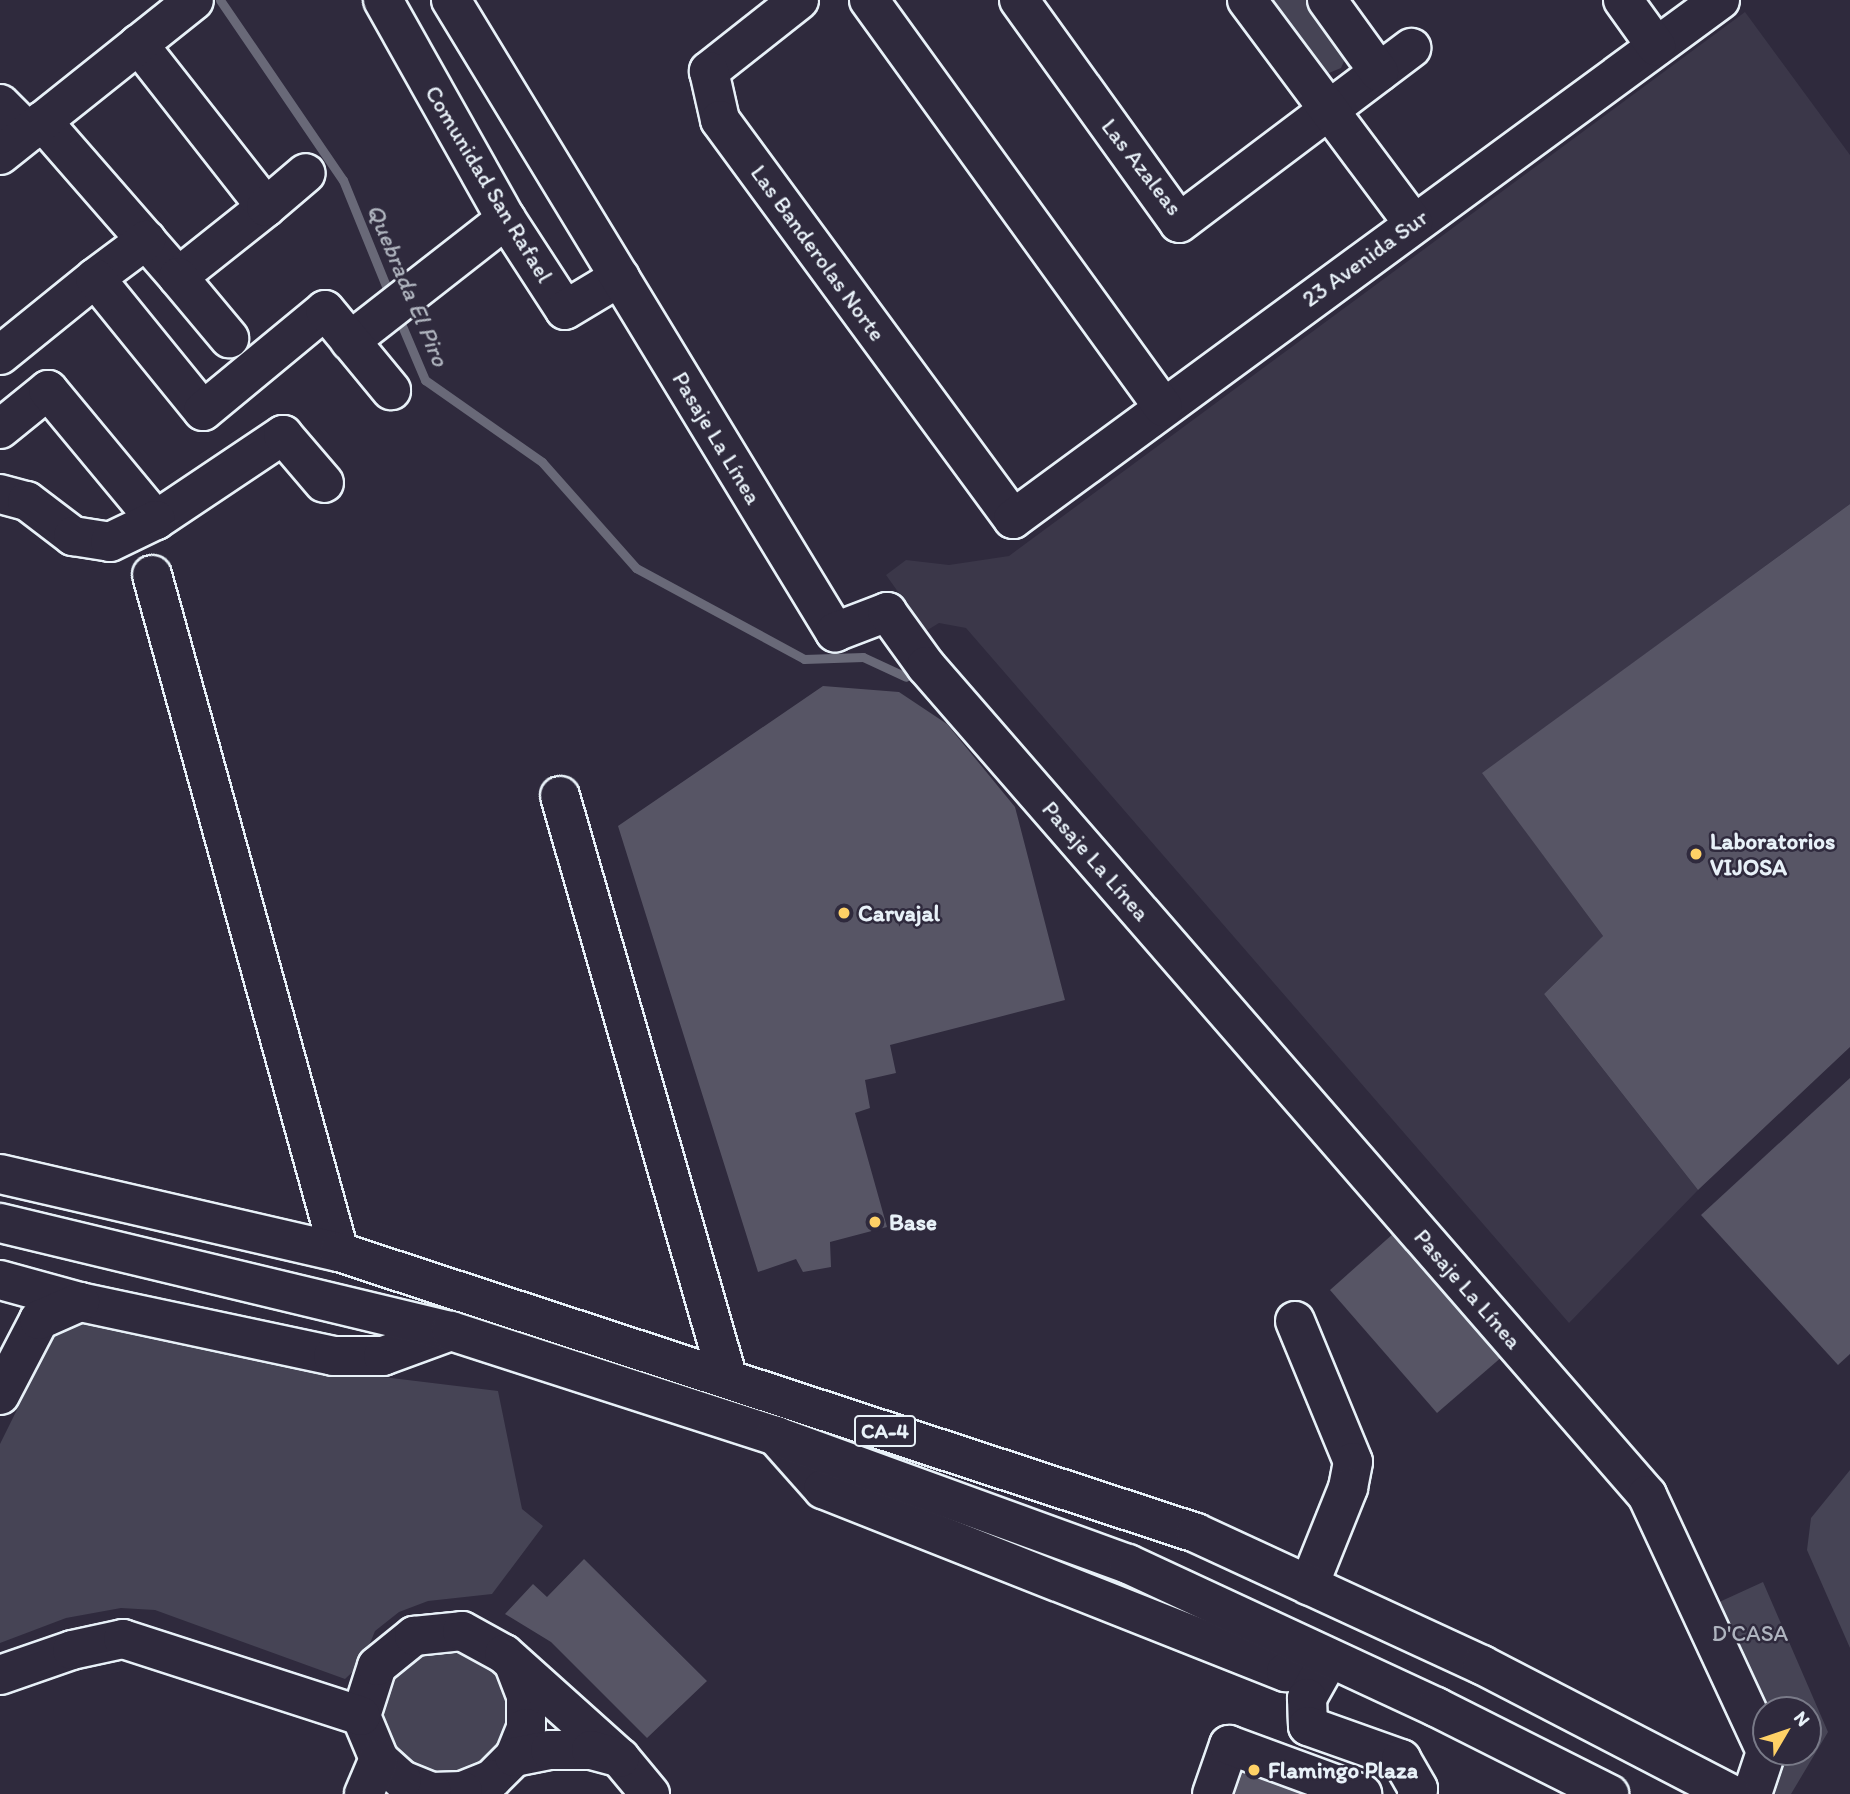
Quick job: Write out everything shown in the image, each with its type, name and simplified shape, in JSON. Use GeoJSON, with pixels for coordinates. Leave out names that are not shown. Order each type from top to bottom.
{"type":"FeatureCollection","features":[{"type":"Feature","properties":{"kind":"main road"},"geometry":{"type":"LineString","coordinates":[[23,136],[194,0]]}},
{"type":"Feature","properties":{"kind":"main road","name":"Comunidad San Rafael"},"geometry":{"type":"LineString","coordinates":[[383,0],[506,219],[565,310],[620,277]]}},
{"type":"Feature","properties":{"kind":"main road","name":"Pasaje La Línea"},"geometry":{"type":"LineString","coordinates":[[451,0],[835,632],[887,612],[926,666],[1647,1495],[1752,1721]]}},
{"type":"Feature","properties":{"kind":"main road","name":"Las Banderolas Norte"},"geometry":{"type":"LineString","coordinates":[[799,0],[709,71],[720,120],[1013,519]]}},
{"type":"Feature","properties":{"kind":"main road"},"geometry":{"type":"LineString","coordinates":[[869,0],[1163,407]]}},
{"type":"Feature","properties":{"kind":"main road","name":"Las Azaleas"},"geometry":{"type":"LineString","coordinates":[[1019,0],[1179,222],[1411,48]]}},
{"type":"Feature","properties":{"kind":"main road"},"geometry":{"type":"LineString","coordinates":[[1247,0],[1413,223]]}},
{"type":"Feature","properties":{"kind":"main road"},"geometry":{"type":"LineString","coordinates":[[1327,0],[1379,72]]}},
{"type":"Feature","properties":{"kind":"main road"},"geometry":{"type":"LineString","coordinates":[[1623,0],[1656,46]]}},
{"type":"Feature","properties":{"kind":"main road","name":"23 Avenida Sur"},"geometry":{"type":"LineString","coordinates":[[1013,519],[1712,2]]}},
{"type":"Feature","properties":{"kind":"main road"},"geometry":{"type":"LineString","coordinates":[[138,44],[266,207]]}},
{"type":"Feature","properties":{"kind":"main road"},"geometry":{"type":"LineString","coordinates":[[0,104],[23,136],[146,240],[229,338]]}},
{"type":"Feature","properties":{"kind":"main road"},"geometry":{"type":"LineString","coordinates":[[178,276],[306,173]]}},
{"type":"Feature","properties":{"kind":"main road"},"geometry":{"type":"LineString","coordinates":[[363,331],[506,219]]}},
{"type":"Feature","properties":{"kind":"main road"},"geometry":{"type":"LineString","coordinates":[[0,355],[146,240]]}},
{"type":"Feature","properties":{"kind":"main road"},"geometry":{"type":"LineString","coordinates":[[95,278],[203,411],[325,310],[363,331],[391,390]]}},
{"type":"Feature","properties":{"kind":"main road"},"geometry":{"type":"LineString","coordinates":[[0,429],[48,390],[156,520]]}},
{"type":"Feature","properties":{"kind":"main road"},"geometry":{"type":"LineString","coordinates":[[0,494],[27,501],[73,536],[110,542],[156,520],[283,435],[324,483]]}},
{"type":"Feature","properties":{"kind":"main road"},"geometry":{"type":"LineString","coordinates":[[152,575],[339,1252]]}},
{"type":"Feature","properties":{"kind":"main road"},"geometry":{"type":"LineString","coordinates":[[560,796],[727,1377]]}},
{"type":"Feature","properties":{"kind":"main road","name":"CA-4"},"geometry":{"type":"LineString","coordinates":[[0,1174],[339,1252],[727,1377],[1196,1533],[1482,1665],[1731,1794]]}},
{"type":"Feature","properties":{"kind":"main road","name":"CA-4"},"geometry":{"type":"LineString","coordinates":[[0,1223],[451,1331],[776,1436],[1128,1564],[1609,1794]]}},
{"type":"Feature","properties":{"kind":"main road"},"geometry":{"type":"LineString","coordinates":[[0,1280],[80,1302],[333,1356],[383,1356],[451,1331]]}},
{"type":"Feature","properties":{"kind":"main road"},"geometry":{"type":"LineString","coordinates":[[0,1395],[40,1320],[80,1302]]}},
{"type":"Feature","properties":{"kind":"main road"},"geometry":{"type":"LineString","coordinates":[[1295,1321],[1353,1462],[1348,1488],[1309,1585]]}},
{"type":"Feature","properties":{"kind":"main road"},"geometry":{"type":"LineString","coordinates":[[389,1778],[363,1706],[387,1654],[400,1643],[430,1631],[462,1631],[478,1636],[620,1758],[650,1794]]}},
{"type":"Feature","properties":{"kind":"main road"},"geometry":{"type":"LineString","coordinates":[[0,1675],[23,1664],[123,1639],[308,1696],[363,1706]]}},
{"type":"Feature","properties":{"kind":"main road"},"geometry":{"type":"LineString","coordinates":[[1329,1659],[1307,1698],[1308,1726],[1401,1759],[1419,1789],[1417,1794]]}},
{"type":"Feature","properties":{"kind":"main road"},"geometry":{"type":"LineString","coordinates":[[363,1794],[389,1778],[432,1792],[463,1791],[492,1779],[514,1757],[528,1712],[515,1667]]}},
{"type":"Feature","properties":{"kind":"main road"},"geometry":{"type":"LineString","coordinates":[[1212,1794],[1229,1745],[1339,1790]]}},
{"type":"Feature","properties":{"kind":"main road"},"geometry":{"type":"LineString","coordinates":[[514,1757],[550,1750],[591,1750],[620,1758]]}},
{"type":"Feature","properties":{"kind":"main road","name":"Pasaje La Línea"},"geometry":{"type":"LineString","coordinates":[[1752,1794],[1761,1766]]}},
{"type":"Feature","properties":{"kind":"shaded area"},"geometry":{"type":"Polygon","coordinates":[[[1745,12],[1850,155],[1850,504],[1483,773],[1603,936],[1544,994],[1698,1190],[1569,1323],[966,628],[939,623],[926,631],[886,575],[906,560],[949,565],[1009,556],[1745,12]]]}},
{"type":"Feature","properties":{"kind":"green space"},"geometry":{"type":"Polygon","coordinates":[[[1269,0],[1309,0],[1348,52],[1341,68],[1324,75],[1269,0]]]}},
{"type":"Feature","properties":{"kind":"green space"},"geometry":{"type":"Polygon","coordinates":[[[71,1321],[133,1328],[342,1372],[498,1391],[522,1509],[543,1526],[492,1594],[428,1601],[399,1612],[375,1631],[362,1663],[345,1679],[155,1610],[121,1608],[66,1618],[0,1643],[0,1444],[55,1333],[71,1321]]]}},
{"type":"Feature","properties":{"kind":"green space","name":"D'CASA"},"geometry":{"type":"Polygon","coordinates":[[[1850,1470],[1850,1648],[1807,1550],[1811,1518],[1850,1470]]]}},
{"type":"Feature","properties":{"kind":"green space","name":"D'CASA"},"geometry":{"type":"Polygon","coordinates":[[[1763,1582],[1812,1696],[1757,1696],[1704,1609],[1763,1582]]]}},
{"type":"Feature","properties":{"kind":"green space"},"geometry":{"type":"Polygon","coordinates":[[[446,1645],[471,1650],[492,1664],[506,1685],[511,1710],[506,1735],[492,1756],[471,1770],[446,1775],[421,1770],[400,1756],[386,1735],[381,1710],[386,1685],[400,1664],[421,1650],[446,1645]]]}},
{"type":"Feature","properties":{"kind":"green space","name":"D'CASA"},"geometry":{"type":"Polygon","coordinates":[[[1822,1718],[1828,1732],[1822,1742],[1822,1718]]]}},
{"type":"Feature","properties":{"kind":"green space","name":"D'CASA"},"geometry":{"type":"Polygon","coordinates":[[[1765,1766],[1808,1766],[1791,1794],[1776,1794],[1758,1783],[1765,1766]]]}},
{"type":"Feature","properties":{"kind":"building","name":"Laboratorios VIJOSA"},"geometry":{"type":"Polygon","coordinates":[[[1850,504],[1850,1047],[1698,1190],[1544,994],[1603,936],[1482,773],[1850,504]]]}},
{"type":"Feature","properties":{"kind":"building","name":"Carvajal"},"geometry":{"type":"Polygon","coordinates":[[[823,686],[899,692],[947,724],[1015,807],[1065,1000],[890,1045],[896,1073],[865,1080],[870,1108],[855,1113],[887,1227],[830,1242],[831,1267],[803,1272],[796,1259],[758,1272],[618,826],[823,686]]]}},
{"type":"Feature","properties":{"kind":"building"},"geometry":{"type":"Polygon","coordinates":[[[1850,1078],[1850,1354],[1838,1365],[1701,1215],[1850,1078]]]}},
{"type":"Feature","properties":{"kind":"building"},"geometry":{"type":"Polygon","coordinates":[[[1403,1225],[1511,1349],[1437,1413],[1330,1290],[1403,1225]]]}},
{"type":"Feature","properties":{"kind":"building"},"geometry":{"type":"Polygon","coordinates":[[[584,1559],[707,1681],[647,1738],[551,1642],[505,1614],[533,1584],[547,1597],[584,1559]]]}},
{"type":"Feature","properties":{"kind":"building","name":"Flamingo Plaza"},"geometry":{"type":"Polygon","coordinates":[[[1238,1756],[1310,1794],[1225,1794],[1238,1756]]]}},
{"type":"Feature","properties":{"kind":"waterway","name":"Quebrada El Piro"},"geometry":{"type":"LineString","coordinates":[[220,0],[343,180],[391,298]]}},
{"type":"Feature","properties":{"kind":"waterway","name":"Quebrada El Piro"},"geometry":{"type":"LineString","coordinates":[[397,314],[425,380],[542,462],[636,568],[804,659],[863,657],[906,677]]}},
{"type":"Feature","properties":{"kind":"place","name":"Laboratorios VIJOSA"},"geometry":{"type":"Point","coordinates":[1696,854]}},
{"type":"Feature","properties":{"kind":"place","name":"Carvajal"},"geometry":{"type":"Point","coordinates":[844,913]}},
{"type":"Feature","properties":{"kind":"place","name":"Base"},"geometry":{"type":"Point","coordinates":[875,1222]}},
{"type":"Feature","properties":{"kind":"place","name":"Flamingo Plaza"},"geometry":{"type":"Point","coordinates":[1254,1770]}}]}
